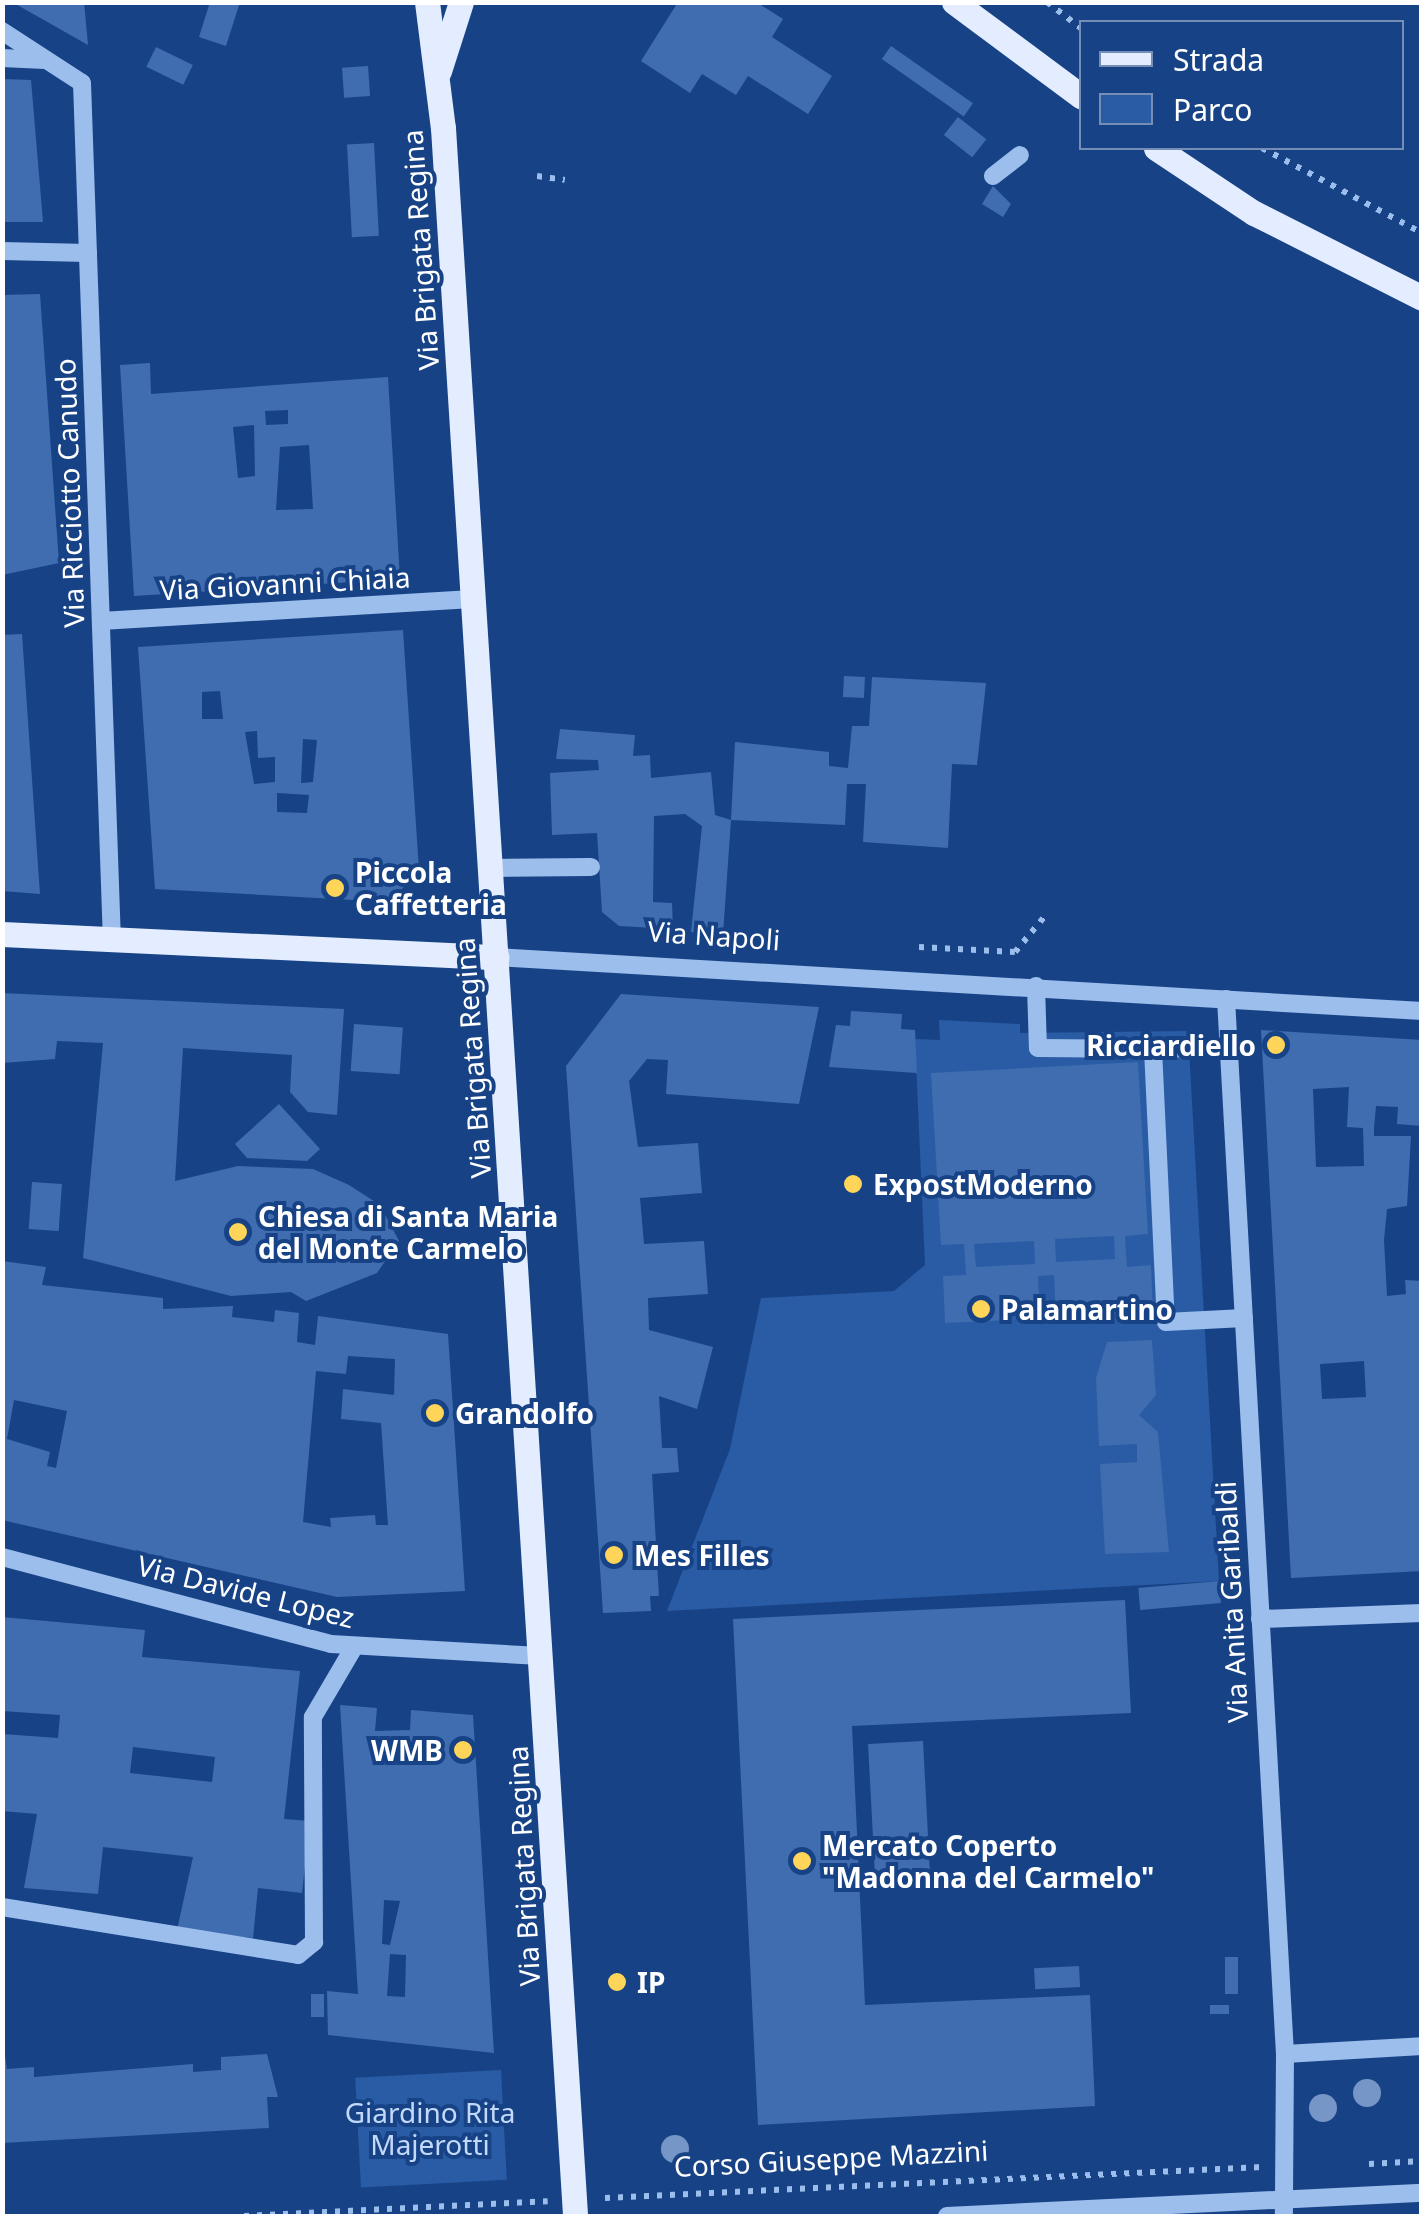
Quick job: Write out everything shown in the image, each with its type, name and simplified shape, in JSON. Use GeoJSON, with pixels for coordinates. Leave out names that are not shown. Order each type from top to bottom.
{"type":"FeatureCollection","features":[{"type":"Feature","properties":{"kind":"main road","name":"Via Brigata Regina"},"geometry":{"type":"LineString","coordinates":[[427,2],[438,76],[575,2208]]}},
{"type":"Feature","properties":{"kind":"main road"},"geometry":{"type":"LineString","coordinates":[[438,76],[461,2]]}},
{"type":"Feature","properties":{"kind":"main road"},"geometry":{"type":"LineString","coordinates":[[954,2],[1079,95]]}},
{"type":"Feature","properties":{"kind":"main road"},"geometry":{"type":"LineString","coordinates":[[1159,150],[1254,213],[1422,298]]}},
{"type":"Feature","properties":{"kind":"main road","name":"Via Napoli"},"geometry":{"type":"LineString","coordinates":[[2,934],[496,957]]}},
{"type":"Feature","properties":{"kind":"street"},"geometry":{"type":"LineString","coordinates":[[2,31],[50,60]]}},
{"type":"Feature","properties":{"kind":"street"},"geometry":{"type":"LineString","coordinates":[[2,58],[50,60]]}},
{"type":"Feature","properties":{"kind":"street","name":"Via Ricciotto Canudo"},"geometry":{"type":"LineString","coordinates":[[50,60],[82,83],[112,940]]}},
{"type":"Feature","properties":{"kind":"street"},"geometry":{"type":"LineString","coordinates":[[993,176],[1020,155]]}},
{"type":"Feature","properties":{"kind":"street"},"geometry":{"type":"LineString","coordinates":[[2,251],[88,252]]}},
{"type":"Feature","properties":{"kind":"street","name":"Via Giovanni Chiaia"},"geometry":{"type":"LineString","coordinates":[[101,621],[472,599]]}},
{"type":"Feature","properties":{"kind":"street"},"geometry":{"type":"LineString","coordinates":[[488,868],[592,867]]}},
{"type":"Feature","properties":{"kind":"street","name":"Via Napoli"},"geometry":{"type":"LineString","coordinates":[[496,957],[1422,1011]]}},
{"type":"Feature","properties":{"kind":"street"},"geometry":{"type":"LineString","coordinates":[[1036,986],[1038,1048],[1229,1046]]}},
{"type":"Feature","properties":{"kind":"street","name":"Via Anita Garibaldi"},"geometry":{"type":"LineString","coordinates":[[1226,1000],[1284,2054],[1287,2209]]}},
{"type":"Feature","properties":{"kind":"street"},"geometry":{"type":"LineString","coordinates":[[1153,1049],[1166,1322],[1244,1318]]}},
{"type":"Feature","properties":{"kind":"street","name":"Via Davide Lopez"},"geometry":{"type":"LineString","coordinates":[[2,1557],[354,1647],[541,1656]]}},
{"type":"Feature","properties":{"kind":"street"},"geometry":{"type":"LineString","coordinates":[[1260,1619],[1422,1613]]}},
{"type":"Feature","properties":{"kind":"street"},"geometry":{"type":"LineString","coordinates":[[2,1906],[298,1955],[314,1942],[313,1716],[354,1647]]}},
{"type":"Feature","properties":{"kind":"street"},"geometry":{"type":"LineString","coordinates":[[1284,2054],[1422,2046]]}},
{"type":"Feature","properties":{"kind":"street"},"geometry":{"type":"LineString","coordinates":[[947,2216],[1287,2209],[1422,2194]]}},
{"type":"Feature","properties":{"kind":"path"},"geometry":{"type":"LineString","coordinates":[[1047,2],[1079,27]]}},
{"type":"Feature","properties":{"kind":"path"},"geometry":{"type":"LineString","coordinates":[[1266,150],[1422,233]]}},
{"type":"Feature","properties":{"kind":"path"},"geometry":{"type":"LineString","coordinates":[[536,176],[565,180]]}},
{"type":"Feature","properties":{"kind":"path"},"geometry":{"type":"LineString","coordinates":[[918,947],[1014,952],[1045,916]]}},
{"type":"Feature","properties":{"kind":"path"},"geometry":{"type":"LineString","coordinates":[[1350,2166],[1422,2162]]}},
{"type":"Feature","properties":{"kind":"path","name":"Corso Giuseppe Mazzini"},"geometry":{"type":"LineString","coordinates":[[244,2216],[575,2208],[1289,2167]]}},
{"type":"Feature","properties":{"kind":"green space","name":"Palamartino"},"geometry":{"type":"Polygon","coordinates":[[[939,1020],[1020,1024],[1020,1033],[1188,1031],[1219,1581],[667,1611],[730,1449],[761,1298],[894,1291],[925,1265],[915,1039],[940,1040],[939,1020]]]}},
{"type":"Feature","properties":{"kind":"green space","name":"Giardino Rita Majerotti"},"geometry":{"type":"Polygon","coordinates":[[[501,2070],[507,2180],[361,2187],[355,2078],[501,2070]]]}},
{"type":"Feature","properties":{"kind":"building"},"geometry":{"type":"Polygon","coordinates":[[[12,2],[84,2],[88,45],[12,2]]]}},
{"type":"Feature","properties":{"kind":"building"},"geometry":{"type":"Polygon","coordinates":[[[210,2],[240,2],[226,46],[199,37],[210,2]]]}},
{"type":"Feature","properties":{"kind":"building"},"geometry":{"type":"Polygon","coordinates":[[[678,2],[756,2],[783,19],[772,37],[832,76],[808,114],[748,76],[736,95],[702,74],[690,93],[641,61],[678,2]]]}},
{"type":"Feature","properties":{"kind":"building"},"geometry":{"type":"Polygon","coordinates":[[[891,46],[973,103],[964,116],[882,59],[891,46]]]}},
{"type":"Feature","properties":{"kind":"building"},"geometry":{"type":"Polygon","coordinates":[[[156,47],[193,65],[183,85],[146,67],[156,47]]]}},
{"type":"Feature","properties":{"kind":"building"},"geometry":{"type":"Polygon","coordinates":[[[368,66],[370,96],[344,98],[342,68],[368,66]]]}},
{"type":"Feature","properties":{"kind":"building"},"geometry":{"type":"Polygon","coordinates":[[[2,79],[31,80],[43,222],[2,222],[2,79]]]}},
{"type":"Feature","properties":{"kind":"building"},"geometry":{"type":"Polygon","coordinates":[[[958,117],[986,139],[972,157],[944,135],[958,117]]]}},
{"type":"Feature","properties":{"kind":"building"},"geometry":{"type":"Polygon","coordinates":[[[374,143],[379,236],[352,237],[347,144],[374,143]]]}},
{"type":"Feature","properties":{"kind":"building"},"geometry":{"type":"Polygon","coordinates":[[[993,186],[1011,204],[1003,217],[982,204],[993,186]]]}},
{"type":"Feature","properties":{"kind":"building"},"geometry":{"type":"Polygon","coordinates":[[[40,294],[59,563],[2,575],[2,295],[40,294]]]}},
{"type":"Feature","properties":{"kind":"building"},"geometry":{"type":"Polygon","coordinates":[[[150,363],[151,394],[388,377],[400,579],[134,596],[120,365],[150,363]],[[288,410],[265,411],[266,425],[288,424],[288,410]],[[254,425],[233,427],[238,478],[255,476],[254,425]],[[309,445],[280,447],[276,510],[313,509],[309,445]]]}},
{"type":"Feature","properties":{"kind":"building"},"geometry":{"type":"Polygon","coordinates":[[[403,630],[419,870],[390,902],[155,889],[138,647],[403,630]],[[220,691],[202,692],[202,719],[223,719],[220,691]],[[257,731],[245,732],[254,784],[275,782],[275,757],[258,758],[257,731]],[[303,739],[301,783],[313,782],[317,740],[303,739]],[[277,793],[277,812],[307,813],[309,795],[277,793]]]}},
{"type":"Feature","properties":{"kind":"building"},"geometry":{"type":"Polygon","coordinates":[[[22,634],[40,894],[2,891],[2,635],[22,634]]]}},
{"type":"Feature","properties":{"kind":"building"},"geometry":{"type":"Polygon","coordinates":[[[844,676],[865,677],[864,698],[843,697],[844,676]]]}},
{"type":"Feature","properties":{"kind":"building"},"geometry":{"type":"Polygon","coordinates":[[[872,677],[986,683],[977,765],[952,764],[948,848],[863,842],[866,784],[847,784],[845,825],[731,820],[735,742],[829,752],[829,766],[848,768],[852,726],[869,726],[872,677]]]}},
{"type":"Feature","properties":{"kind":"building"},"geometry":{"type":"Polygon","coordinates":[[[560,729],[635,735],[633,756],[650,755],[651,778],[711,772],[715,815],[731,820],[723,934],[691,932],[702,826],[685,814],[654,816],[653,902],[672,903],[673,929],[619,926],[602,912],[597,833],[552,835],[550,773],[599,770],[598,760],[556,759],[560,729]]]}},
{"type":"Feature","properties":{"kind":"building"},"geometry":{"type":"Polygon","coordinates":[[[2,993],[344,1009],[337,1115],[308,1112],[290,1092],[292,1055],[183,1048],[175,1181],[238,1166],[313,1169],[380,1205],[399,1241],[377,1273],[306,1301],[291,1292],[231,1296],[83,1258],[103,1043],[57,1041],[55,1059],[2,1063],[2,993]]]}},
{"type":"Feature","properties":{"kind":"building"},"geometry":{"type":"Polygon","coordinates":[[[621,994],[819,1007],[799,1104],[666,1094],[668,1060],[647,1059],[629,1081],[638,1147],[698,1143],[702,1193],[640,1198],[644,1244],[704,1241],[708,1294],[648,1298],[649,1330],[713,1347],[697,1409],[659,1396],[662,1448],[677,1448],[679,1472],[652,1474],[659,1596],[650,1596],[651,1611],[603,1613],[566,1066],[621,994]]]}},
{"type":"Feature","properties":{"kind":"building"},"geometry":{"type":"Polygon","coordinates":[[[851,1011],[902,1014],[901,1029],[915,1030],[917,1073],[829,1067],[836,1025],[850,1026],[851,1011]]]}},
{"type":"Feature","properties":{"kind":"building"},"geometry":{"type":"Polygon","coordinates":[[[354,1024],[403,1027],[400,1074],[351,1071],[354,1024]]]}},
{"type":"Feature","properties":{"kind":"building"},"geometry":{"type":"Polygon","coordinates":[[[1261,1030],[1422,1040],[1422,1126],[1397,1124],[1398,1107],[1376,1106],[1374,1136],[1411,1136],[1407,1206],[1387,1209],[1384,1240],[1387,1296],[1406,1294],[1405,1280],[1422,1281],[1422,1571],[1291,1578],[1261,1030]],[[1349,1087],[1313,1089],[1316,1167],[1364,1166],[1363,1128],[1347,1127],[1349,1087]],[[1364,1361],[1320,1364],[1322,1399],[1366,1397],[1364,1361]]]}},
{"type":"Feature","properties":{"kind":"building"},"geometry":{"type":"Polygon","coordinates":[[[1138,1062],[1148,1234],[1125,1236],[1127,1267],[1151,1265],[1153,1312],[1087,1316],[1086,1303],[1076,1304],[1076,1316],[1056,1317],[1054,1275],[1038,1276],[1040,1318],[1022,1319],[1021,1307],[1010,1307],[1011,1320],[945,1323],[943,1276],[966,1275],[964,1244],[941,1245],[931,1073],[1138,1062]],[[1114,1236],[1055,1239],[1056,1262],[1115,1259],[1114,1236]],[[1034,1241],[974,1244],[976,1267],[1035,1264],[1034,1241]]]}},
{"type":"Feature","properties":{"kind":"building"},"geometry":{"type":"Polygon","coordinates":[[[279,1104],[320,1149],[307,1161],[247,1158],[235,1144],[279,1104]]]}},
{"type":"Feature","properties":{"kind":"building"},"geometry":{"type":"Polygon","coordinates":[[[32,1182],[62,1184],[59,1231],[29,1229],[32,1182]]]}},
{"type":"Feature","properties":{"kind":"building"},"geometry":{"type":"Polygon","coordinates":[[[2,1261],[46,1267],[42,1285],[163,1298],[163,1309],[233,1306],[232,1317],[274,1322],[275,1310],[299,1313],[297,1342],[315,1345],[318,1316],[448,1334],[465,1591],[337,1597],[2,1520],[2,1261]],[[348,1356],[346,1374],[316,1371],[303,1522],[331,1527],[330,1518],[375,1515],[376,1525],[388,1525],[381,1423],[341,1419],[343,1389],[394,1395],[395,1359],[348,1356]],[[14,1400],[7,1439],[50,1452],[47,1466],[56,1468],[67,1411],[14,1400]]]}},
{"type":"Feature","properties":{"kind":"building"},"geometry":{"type":"Polygon","coordinates":[[[1152,1340],[1156,1395],[1139,1415],[1158,1432],[1169,1552],[1105,1554],[1100,1464],[1137,1462],[1137,1444],[1099,1446],[1096,1378],[1107,1342],[1152,1340]]]}},
{"type":"Feature","properties":{"kind":"building"},"geometry":{"type":"Polygon","coordinates":[[[1219,1581],[1221,1603],[1140,1610],[1138,1588],[1219,1581]]]}},
{"type":"Feature","properties":{"kind":"building","name":"Mercato Coperto \"Madonna del Carmelo\""},"geometry":{"type":"Polygon","coordinates":[[[1125,1600],[1131,1713],[852,1726],[865,2005],[1090,1995],[1095,2106],[758,2125],[733,1619],[1125,1600]]]}},
{"type":"Feature","properties":{"kind":"building"},"geometry":{"type":"Polygon","coordinates":[[[2,1617],[145,1630],[142,1657],[300,1671],[284,1819],[310,1821],[302,1893],[258,1888],[253,1938],[177,1930],[193,1857],[103,1847],[98,1894],[24,1888],[37,1814],[2,1811],[2,1734],[58,1738],[60,1715],[2,1711],[2,1617]],[[133,1747],[130,1773],[212,1782],[215,1757],[133,1747]]]}},
{"type":"Feature","properties":{"kind":"building"},"geometry":{"type":"Polygon","coordinates":[[[340,1705],[377,1708],[375,1731],[410,1730],[411,1710],[473,1715],[494,2053],[328,2035],[327,1991],[358,1994],[340,1705]],[[384,1900],[382,1944],[390,1945],[400,1901],[384,1900]],[[390,1954],[387,1996],[405,1997],[406,1955],[390,1954]]]}},
{"type":"Feature","properties":{"kind":"building"},"geometry":{"type":"Polygon","coordinates":[[[923,1741],[930,1872],[875,1875],[868,1744],[923,1741]]]}},
{"type":"Feature","properties":{"kind":"building"},"geometry":{"type":"Polygon","coordinates":[[[1225,1957],[1238,1957],[1238,1994],[1225,1994],[1225,1957]]]}},
{"type":"Feature","properties":{"kind":"building"},"geometry":{"type":"Polygon","coordinates":[[[1079,1966],[1080,1987],[1035,1989],[1034,1968],[1079,1966]]]}},
{"type":"Feature","properties":{"kind":"building","name":"IP"},"geometry":{"type":"Polygon","coordinates":[[[610,1974],[622,1974],[622,1990],[610,1990],[610,1974]]]}},
{"type":"Feature","properties":{"kind":"building"},"geometry":{"type":"Polygon","coordinates":[[[311,1994],[324,1994],[324,2017],[311,2017],[311,1994]]]}},
{"type":"Feature","properties":{"kind":"building"},"geometry":{"type":"Polygon","coordinates":[[[1210,2005],[1229,2005],[1229,2014],[1210,2014],[1210,2005]]]}},
{"type":"Feature","properties":{"kind":"building"},"geometry":{"type":"Polygon","coordinates":[[[2,2036],[7,2069],[34,2067],[34,2077],[193,2064],[193,2072],[221,2070],[221,2057],[267,2054],[278,2097],[267,2097],[269,2128],[2,2143],[2,2036]]]}},
{"type":"Feature","properties":{"kind":"place","name":"Piccola Caffetteria"},"geometry":{"type":"Point","coordinates":[335,888]}},
{"type":"Feature","properties":{"kind":"place","name":"Ricciardiello"},"geometry":{"type":"Point","coordinates":[1276,1045]}},
{"type":"Feature","properties":{"kind":"place","name":"ExpostModerno"},"geometry":{"type":"Point","coordinates":[853,1184]}},
{"type":"Feature","properties":{"kind":"place","name":"Chiesa di Santa Maria del Monte Carmelo"},"geometry":{"type":"Point","coordinates":[238,1232]}},
{"type":"Feature","properties":{"kind":"place","name":"Palamartino"},"geometry":{"type":"Point","coordinates":[981,1309]}},
{"type":"Feature","properties":{"kind":"place","name":"Grandolfo"},"geometry":{"type":"Point","coordinates":[435,1413]}},
{"type":"Feature","properties":{"kind":"place","name":"Mes Filles"},"geometry":{"type":"Point","coordinates":[614,1555]}},
{"type":"Feature","properties":{"kind":"place","name":"WMB"},"geometry":{"type":"Point","coordinates":[463,1750]}},
{"type":"Feature","properties":{"kind":"place","name":"Mercato Coperto \"Madonna del Carmelo\""},"geometry":{"type":"Point","coordinates":[802,1861]}},
{"type":"Feature","properties":{"kind":"place","name":"IP"},"geometry":{"type":"Point","coordinates":[617,1982]}}]}
